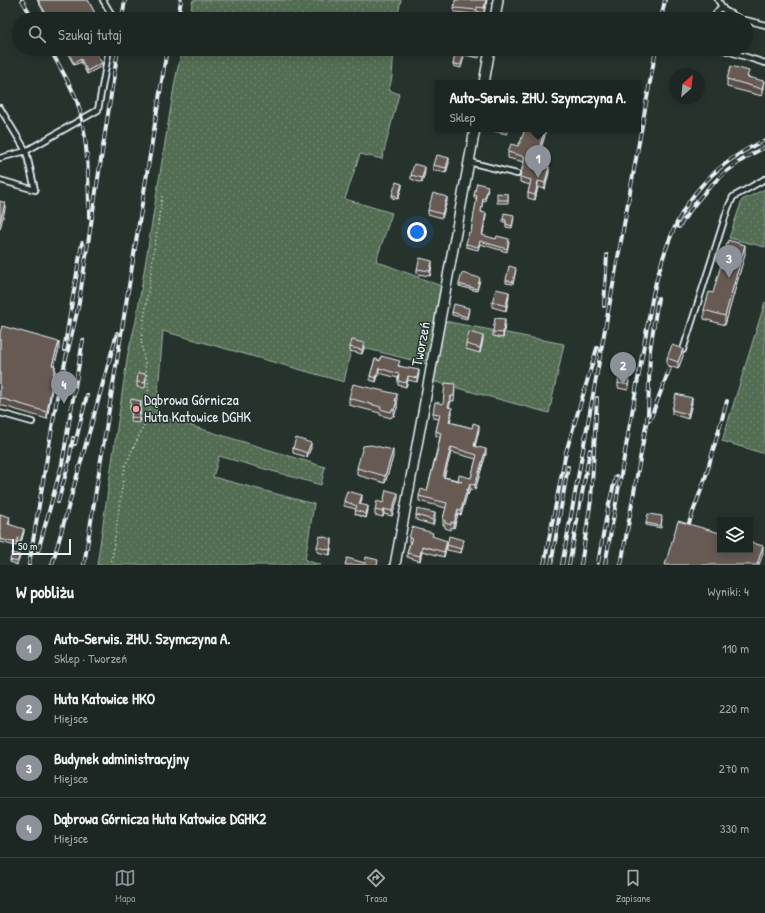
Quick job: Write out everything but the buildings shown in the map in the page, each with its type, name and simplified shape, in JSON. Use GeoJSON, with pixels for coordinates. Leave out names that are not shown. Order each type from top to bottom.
{"type":"FeatureCollection","features":[{"type":"Feature","properties":{"kind":"street"},"geometry":{"type":"LineString","coordinates":[[496,12],[498,0]]}},
{"type":"Feature","properties":{"kind":"street"},"geometry":{"type":"LineString","coordinates":[[485,80],[489,56]]}},
{"type":"Feature","properties":{"kind":"street","name":"Tworzeń"},"geometry":{"type":"LineString","coordinates":[[396,565],[474,132]]}},
{"type":"Feature","properties":{"kind":"lane"},"geometry":{"type":"LineString","coordinates":[[103,0],[110,12]]}},
{"type":"Feature","properties":{"kind":"lane"},"geometry":{"type":"LineString","coordinates":[[718,0],[721,7],[727,12]]}},
{"type":"Feature","properties":{"kind":"lane"},"geometry":{"type":"LineString","coordinates":[[717,12],[721,7]]}},
{"type":"Feature","properties":{"kind":"lane"},"geometry":{"type":"LineString","coordinates":[[753,22],[765,25]]}},
{"type":"Feature","properties":{"kind":"lane"},"geometry":{"type":"LineString","coordinates":[[0,158],[26,150],[98,110],[108,56]]}},
{"type":"Feature","properties":{"kind":"lane"},"geometry":{"type":"LineString","coordinates":[[743,56],[765,63]]}},
{"type":"Feature","properties":{"kind":"lane"},"geometry":{"type":"LineString","coordinates":[[0,108],[26,150],[35,190],[0,180]]}},
{"type":"Feature","properties":{"kind":"lane"},"geometry":{"type":"LineString","coordinates":[[469,162],[517,174]]}},
{"type":"Feature","properties":{"kind":"lane"},"geometry":{"type":"LineString","coordinates":[[684,350],[730,203],[733,197],[740,192],[765,179]]}},
{"type":"Feature","properties":{"kind":"lane"},"geometry":{"type":"LineString","coordinates":[[0,413],[32,422]]}},
{"type":"Feature","properties":{"kind":"path"},"geometry":{"type":"LineString","coordinates":[[111,565],[126,466],[149,414],[148,382],[141,340],[162,196]]}},
{"type":"Feature","properties":{"kind":"green space"},"geometry":{"type":"Polygon","coordinates":[[[193,0],[401,0],[398,12],[190,12],[193,0]]]}},
{"type":"Feature","properties":{"kind":"green space"},"geometry":{"type":"Polygon","coordinates":[[[180,56],[394,56],[392,77],[389,90],[399,94],[382,159],[360,154],[345,199],[392,213],[376,261],[441,286],[427,364],[352,345],[344,382],[163,331],[156,415],[325,467],[321,485],[219,456],[213,477],[314,504],[305,560],[321,565],[97,565],[128,353],[136,321],[175,81],[180,56]]]}},
{"type":"Feature","properties":{"kind":"green space"},"geometry":{"type":"Polygon","coordinates":[[[765,189],[765,247],[729,238],[742,200],[765,189]]]}},
{"type":"Feature","properties":{"kind":"green space"},"geometry":{"type":"Polygon","coordinates":[[[765,302],[765,454],[722,441],[765,302]]]}},
{"type":"Feature","properties":{"kind":"green space"},"geometry":{"type":"Polygon","coordinates":[[[444,321],[564,344],[549,413],[432,381],[444,321]]]}},
{"type":"Feature","properties":{"kind":"railway"},"geometry":{"type":"LineString","coordinates":[[22,0],[29,12]]}},
{"type":"Feature","properties":{"kind":"railway"},"geometry":{"type":"LineString","coordinates":[[123,12],[125,0]]}},
{"type":"Feature","properties":{"kind":"railway"},"geometry":{"type":"LineString","coordinates":[[179,12],[181,0]]}},
{"type":"Feature","properties":{"kind":"railway"},"geometry":{"type":"LineString","coordinates":[[662,12],[665,0]]}},
{"type":"Feature","properties":{"kind":"railway"},"geometry":{"type":"LineString","coordinates":[[54,56],[71,88],[81,114],[86,143],[89,217]]}},
{"type":"Feature","properties":{"kind":"railway"},"geometry":{"type":"LineString","coordinates":[[29,565],[58,392],[78,308],[117,56]]}},
{"type":"Feature","properties":{"kind":"railway"},"geometry":{"type":"LineString","coordinates":[[84,565],[166,56]]}},
{"type":"Feature","properties":{"kind":"railway"},"geometry":{"type":"LineString","coordinates":[[641,131],[655,56]]}},
{"type":"Feature","properties":{"kind":"railway"},"geometry":{"type":"LineString","coordinates":[[562,565],[641,132]]}},
{"type":"Feature","properties":{"kind":"railway"},"geometry":{"type":"LineString","coordinates":[[605,565],[653,294],[668,244],[677,222],[689,202],[703,184],[720,168],[740,153],[765,140]]}},
{"type":"Feature","properties":{"kind":"railway"},"geometry":{"type":"LineString","coordinates":[[679,227],[696,202],[716,181],[739,162],[765,147]]}},
{"type":"Feature","properties":{"kind":"railway"},"geometry":{"type":"LineString","coordinates":[[64,350],[82,243]]}},
{"type":"Feature","properties":{"kind":"railway"},"geometry":{"type":"LineString","coordinates":[[604,306],[607,255]]}},
{"type":"Feature","properties":{"kind":"railway"},"geometry":{"type":"LineString","coordinates":[[621,565],[648,414],[650,350],[658,298]]}},
{"type":"Feature","properties":{"kind":"railway"},"geometry":{"type":"LineString","coordinates":[[52,565],[117,333]]}},
{"type":"Feature","properties":{"kind":"railway"},"geometry":{"type":"LineString","coordinates":[[38,551],[62,464],[83,340]]}},
{"type":"Feature","properties":{"kind":"railway"},"geometry":{"type":"LineString","coordinates":[[544,565],[566,452],[597,348]]}},
{"type":"Feature","properties":{"kind":"railway"},"geometry":{"type":"LineString","coordinates":[[650,420],[674,357]]}},
{"type":"Feature","properties":{"kind":"railway"},"geometry":{"type":"LineString","coordinates":[[75,444],[87,395]]}},
{"type":"Feature","properties":{"kind":"railway"},"geometry":{"type":"LineString","coordinates":[[581,565],[591,500],[597,398]]}},
{"type":"Feature","properties":{"kind":"railway"},"geometry":{"type":"LineString","coordinates":[[685,534],[705,479],[727,401]]}},
{"type":"Feature","properties":{"kind":"railway"},"geometry":{"type":"LineString","coordinates":[[58,502],[68,466],[73,438]]}},
{"type":"Feature","properties":{"kind":"railway"},"geometry":{"type":"LineString","coordinates":[[569,565],[590,450]]}},
{"type":"Feature","properties":{"kind":"railway"},"geometry":{"type":"LineString","coordinates":[[551,565],[568,467]]}},
{"type":"Feature","properties":{"kind":"railway"},"geometry":{"type":"LineString","coordinates":[[598,563],[608,508],[616,476]]}},
{"type":"Feature","properties":{"kind":"place","name":"Auto-Serwis. ZHU. Szymczyna A."},"geometry":{"type":"Point","coordinates":[538,178]}},
{"type":"Feature","properties":{"kind":"place","name":"Budynek administracyjny"},"geometry":{"type":"Point","coordinates":[729,278]}},
{"type":"Feature","properties":{"kind":"place","name":"Huta Katowice HKO"},"geometry":{"type":"Point","coordinates":[623,385]}},
{"type":"Feature","properties":{"kind":"place","name":"Dąbrowa Górnicza Huta Katowice DGHK2"},"geometry":{"type":"Point","coordinates":[64,404]}},
{"type":"Feature","properties":{"kind":"place","name":"Dąbrowa Górnicza Huta Katowice DGHK"},"geometry":{"type":"Point","coordinates":[136,409]}}]}
